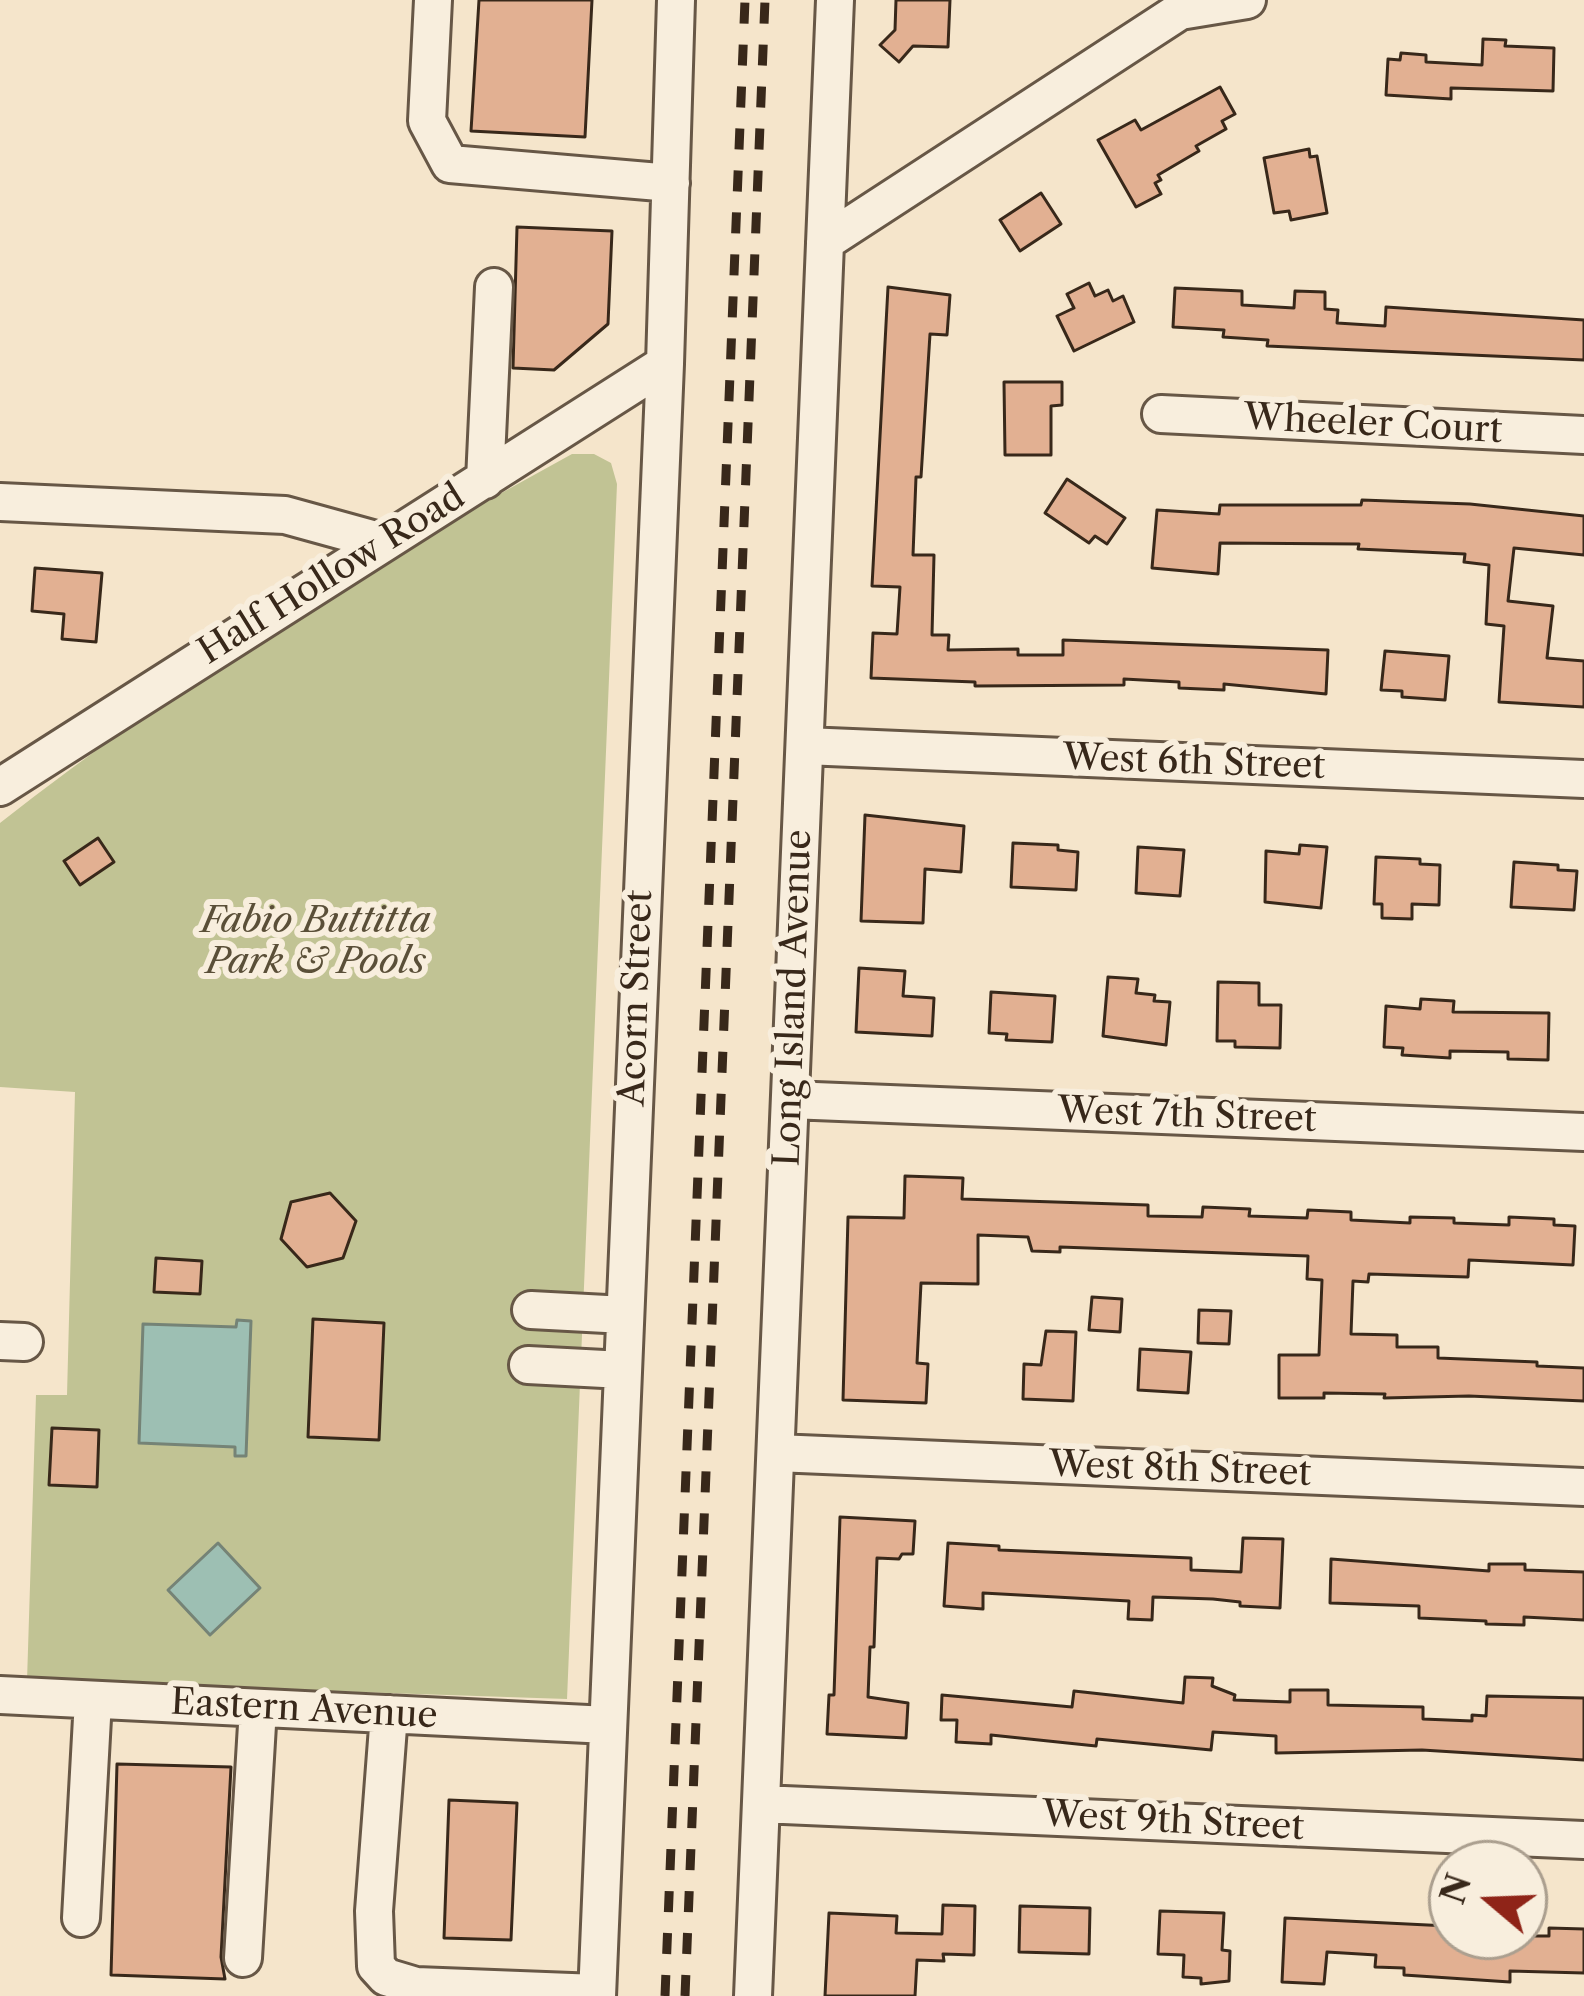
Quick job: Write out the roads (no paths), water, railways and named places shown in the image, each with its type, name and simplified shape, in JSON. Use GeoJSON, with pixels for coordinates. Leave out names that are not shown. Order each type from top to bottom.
{"type":"FeatureCollection","features":[{"type":"Feature","properties":{"kind":"street"},"geometry":{"type":"LineString","coordinates":[[433,0],[427,121],[450,164],[670,183]]}},
{"type":"Feature","properties":{"kind":"street","name":"Acorn Street"},"geometry":{"type":"LineString","coordinates":[[597,1995],[676,0]]}},
{"type":"Feature","properties":{"kind":"street","name":"Long Island Avenue"},"geometry":{"type":"LineString","coordinates":[[753,1996],[835,0]]}},
{"type":"Feature","properties":{"kind":"street"},"geometry":{"type":"LineString","coordinates":[[825,242],[1180,11],[1247,0]]}},
{"type":"Feature","properties":{"kind":"street"},"geometry":{"type":"LineString","coordinates":[[485,480],[494,287]]}},
{"type":"Feature","properties":{"kind":"street","name":"Half Hollow Road"},"geometry":{"type":"LineString","coordinates":[[0,787],[665,364]]}},
{"type":"Feature","properties":{"kind":"street","name":"Wheeler Court"},"geometry":{"type":"LineString","coordinates":[[1161,414],[1584,435]]}},
{"type":"Feature","properties":{"kind":"street"},"geometry":{"type":"LineString","coordinates":[[0,502],[285,515],[383,542]]}},
{"type":"Feature","properties":{"kind":"street","name":"West 6th Street"},"geometry":{"type":"LineString","coordinates":[[805,746],[1584,779]]}},
{"type":"Feature","properties":{"kind":"street","name":"West 7th Street"},"geometry":{"type":"LineString","coordinates":[[790,1100],[1584,1132]]}},
{"type":"Feature","properties":{"kind":"street"},"geometry":{"type":"LineString","coordinates":[[531,1310],[625,1315]]}},
{"type":"Feature","properties":{"kind":"street"},"geometry":{"type":"LineString","coordinates":[[528,1365],[622,1370]]}},
{"type":"Feature","properties":{"kind":"street","name":"West 8th Street"},"geometry":{"type":"LineString","coordinates":[[776,1453],[1584,1486]]}},
{"type":"Feature","properties":{"kind":"street","name":"Eastern Avenue"},"geometry":{"type":"LineString","coordinates":[[0,1695],[608,1725]]}},
{"type":"Feature","properties":{"kind":"street"},"geometry":{"type":"LineString","coordinates":[[81,1918],[93,1700]]}},
{"type":"Feature","properties":{"kind":"street"},"geometry":{"type":"LineString","coordinates":[[243,1958],[258,1708]]}},
{"type":"Feature","properties":{"kind":"street"},"geometry":{"type":"LineString","coordinates":[[389,1714],[374,1911],[376,1966],[386,1977],[416,1986],[597,1995]]}},
{"type":"Feature","properties":{"kind":"street","name":"West 9th Street"},"geometry":{"type":"LineString","coordinates":[[761,1804],[1584,1840]]}},
{"type":"Feature","properties":{"kind":"water"},"geometry":{"type":"Polygon","coordinates":[[[237,1320],[251,1321],[246,1456],[235,1456],[235,1447],[139,1443],[143,1324],[236,1327],[237,1320]]]}},
{"type":"Feature","properties":{"kind":"water"},"geometry":{"type":"Polygon","coordinates":[[[218,1543],[260,1588],[210,1635],[168,1590],[218,1543]]]}},
{"type":"Feature","properties":{"kind":"railway"},"geometry":{"type":"LineString","coordinates":[[665,1996],[745,0]]}},
{"type":"Feature","properties":{"kind":"railway"},"geometry":{"type":"LineString","coordinates":[[685,1996],[765,0]]}},
{"type":"Feature","properties":{"kind":"park label","name":"Fabio Buttitta Park & Pools"},"geometry":{"type":"Point","coordinates":[316,942]}}]}
